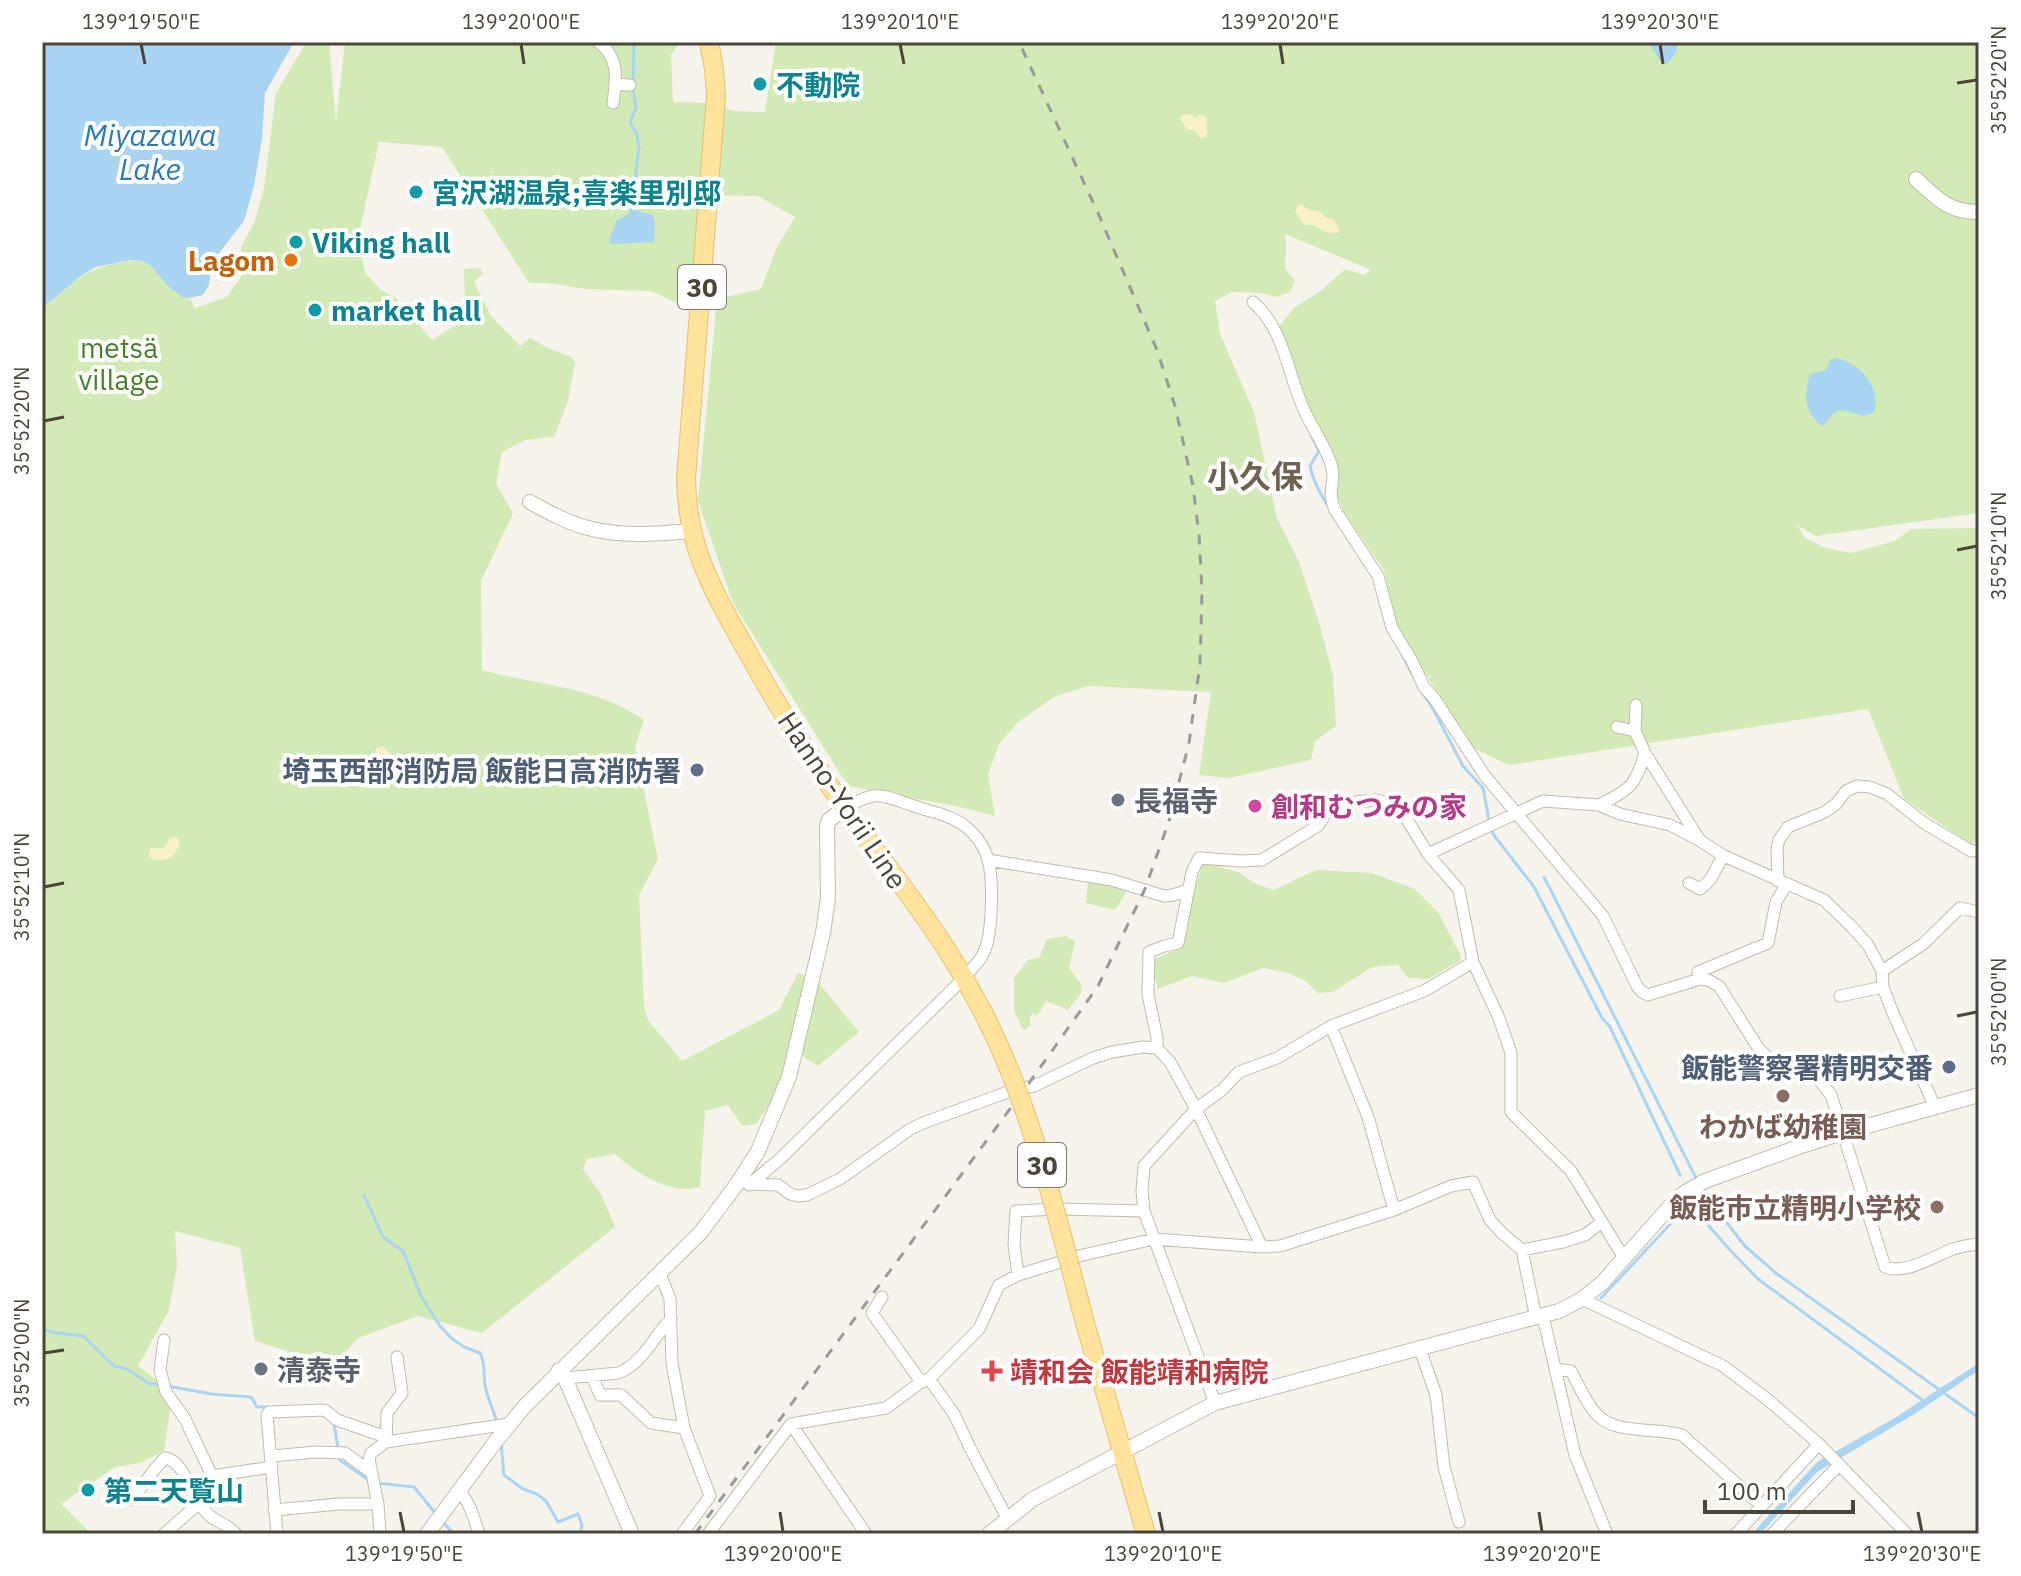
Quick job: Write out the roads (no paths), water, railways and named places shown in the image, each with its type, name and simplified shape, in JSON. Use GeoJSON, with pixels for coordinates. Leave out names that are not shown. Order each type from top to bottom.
{"type":"FeatureCollection","features":[{"type":"Feature","properties":{"kind":"main road","name":"Hanno-Yorii Line"},"geometry":{"type":"LineString","coordinates":[[709,42],[716,96],[686,478],[691,531],[708,581],[779,707],[845,808],[949,952],[983,1012],[1013,1076],[1036,1140],[1146,1534]]}},
{"type":"Feature","properties":{"kind":"street"},"geometry":{"type":"LineString","coordinates":[[598,42],[611,55],[616,73],[613,103]]}},
{"type":"Feature","properties":{"kind":"street"},"geometry":{"type":"LineString","coordinates":[[615,84],[630,85]]}},
{"type":"Feature","properties":{"kind":"street"},"geometry":{"type":"LineString","coordinates":[[1916,179],[1942,203],[1956,210],[1979,212]]}},
{"type":"Feature","properties":{"kind":"street"},"geometry":{"type":"LineString","coordinates":[[1253,302],[1268,318],[1303,409],[1332,468],[1330,500],[1378,576],[1392,628],[1424,687],[1485,776],[1603,916],[1642,992],[1648,995],[1700,979],[1708,980],[1719,986],[1759,1049],[1769,1058],[1809,1072],[1820,1081],[1831,1095],[1885,1267],[1909,1266],[1958,1247],[1979,1244]]}},
{"type":"Feature","properties":{"kind":"street"},"geometry":{"type":"LineString","coordinates":[[530,502],[592,529],[647,534],[691,531]]}},
{"type":"Feature","properties":{"kind":"street"},"geometry":{"type":"LineString","coordinates":[[1636,705],[1635,731],[1645,753],[1699,840]]}},
{"type":"Feature","properties":{"kind":"street"},"geometry":{"type":"LineString","coordinates":[[1617,727],[1635,731]]}},
{"type":"Feature","properties":{"kind":"street"},"geometry":{"type":"LineString","coordinates":[[1599,805],[1629,788],[1638,777],[1645,753]]}},
{"type":"Feature","properties":{"kind":"street"},"geometry":{"type":"LineString","coordinates":[[1700,979],[1698,972],[1768,943],[1782,883],[1777,848],[1779,840],[1788,827],[1825,812],[1846,791],[1857,786],[1887,794],[1924,823],[1971,851],[1979,850]]}},
{"type":"Feature","properties":{"kind":"street"},"geometry":{"type":"LineString","coordinates":[[427,1534],[509,1424],[660,1274],[744,1184],[781,1158],[964,978],[984,954],[988,941],[991,880],[988,860],[977,838],[967,827],[951,818],[879,795],[861,798],[829,820],[828,898],[823,933],[789,1077],[744,1184]]}},
{"type":"Feature","properties":{"kind":"street"},"geometry":{"type":"LineString","coordinates":[[1262,1247],[1196,1109],[1170,1062],[1157,1048],[1148,994],[1149,952],[1178,943],[1192,872],[1199,858],[1262,860],[1319,825],[1327,810],[1338,804],[1375,800],[1389,803],[1406,814],[1428,854],[1459,890],[1473,962],[1499,1018],[1511,1053],[1511,1112],[1571,1171],[1624,1258]]}},
{"type":"Feature","properties":{"kind":"street"},"geometry":{"type":"LineString","coordinates":[[1428,854],[1543,801],[1599,805],[1620,814],[1670,825],[1724,856],[1824,900],[1868,945],[1882,971],[1883,987],[1892,1011],[1935,1107]]}},
{"type":"Feature","properties":{"kind":"street"},"geometry":{"type":"LineString","coordinates":[[1689,883],[1700,889],[1710,882],[1724,856]]}},
{"type":"Feature","properties":{"kind":"street"},"geometry":{"type":"LineString","coordinates":[[988,860],[1112,880],[1164,896],[1188,890]]}},
{"type":"Feature","properties":{"kind":"street"},"geometry":{"type":"LineString","coordinates":[[1882,971],[1923,944],[1960,908],[1979,912]]}},
{"type":"Feature","properties":{"kind":"street"},"geometry":{"type":"LineString","coordinates":[[1215,1403],[1144,1211],[1144,1166],[1196,1109],[1222,1090],[1239,1072],[1277,1058],[1331,1026],[1424,991],[1473,962]]}},
{"type":"Feature","properties":{"kind":"street"},"geometry":{"type":"LineString","coordinates":[[1840,996],[1883,987]]}},
{"type":"Feature","properties":{"kind":"street"},"geometry":{"type":"LineString","coordinates":[[1331,1026],[1368,1117],[1394,1210]]}},
{"type":"Feature","properties":{"kind":"street"},"geometry":{"type":"LineString","coordinates":[[744,1184],[778,1185],[790,1194],[807,1195],[840,1179],[923,1123],[1016,1089],[1034,1086],[1093,1058],[1143,1047],[1157,1048]]}},
{"type":"Feature","properties":{"kind":"street"},"geometry":{"type":"LineString","coordinates":[[989,1534],[1033,1499],[1215,1403],[1559,1311],[1582,1299],[1602,1283],[1672,1204],[1692,1188],[1719,1176],[1842,1133],[1979,1095]]}},
{"type":"Feature","properties":{"kind":"street"},"geometry":{"type":"LineString","coordinates":[[708,1534],[791,1424],[886,1408],[925,1380],[979,1329],[999,1285],[1018,1275],[1083,1255],[1154,1239],[1280,1246],[1394,1210],[1451,1186],[1473,1182],[1490,1220],[1522,1250],[1575,1455],[1607,1534]]}},
{"type":"Feature","properties":{"kind":"street"},"geometry":{"type":"LineString","coordinates":[[1018,1275],[1014,1244],[1016,1211],[1071,1208],[1144,1211]]}},
{"type":"Feature","properties":{"kind":"street"},"geometry":{"type":"LineString","coordinates":[[1522,1250],[1585,1235],[1602,1222]]}},
{"type":"Feature","properties":{"kind":"street"},"geometry":{"type":"LineString","coordinates":[[660,1274],[670,1299],[672,1363],[684,1428],[710,1496],[682,1534]]}},
{"type":"Feature","properties":{"kind":"street"},"geometry":{"type":"LineString","coordinates":[[882,1297],[872,1313],[954,1414],[1007,1518]]}},
{"type":"Feature","properties":{"kind":"street"},"geometry":{"type":"LineString","coordinates":[[1582,1299],[1723,1366],[1822,1446],[1907,1534]]}},
{"type":"Feature","properties":{"kind":"street"},"geometry":{"type":"LineString","coordinates":[[562,1374],[592,1376],[626,1370],[639,1360],[671,1319]]}},
{"type":"Feature","properties":{"kind":"street"},"geometry":{"type":"LineString","coordinates":[[164,1340],[160,1370],[166,1392],[185,1419],[212,1476],[206,1495],[164,1534]]}},
{"type":"Feature","properties":{"kind":"street"},"geometry":{"type":"LineString","coordinates":[[1420,1349],[1436,1395],[1444,1467],[1459,1522]]}},
{"type":"Feature","properties":{"kind":"street"},"geometry":{"type":"LineString","coordinates":[[380,1534],[369,1459],[371,1453],[386,1440],[387,1413],[402,1393],[397,1357]]}},
{"type":"Feature","properties":{"kind":"street"},"geometry":{"type":"LineString","coordinates":[[1555,1369],[1571,1371],[1599,1418],[1619,1427],[1682,1435],[1762,1506]]}},
{"type":"Feature","properties":{"kind":"street"},"geometry":{"type":"LineString","coordinates":[[562,1374],[632,1534]]}},
{"type":"Feature","properties":{"kind":"street"},"geometry":{"type":"LineString","coordinates":[[592,1376],[600,1395],[621,1395],[651,1423],[684,1428]]}},
{"type":"Feature","properties":{"kind":"street"},"geometry":{"type":"LineString","coordinates":[[277,1534],[267,1415],[274,1411],[325,1410],[337,1420],[386,1440],[509,1424]]}},
{"type":"Feature","properties":{"kind":"street"},"geometry":{"type":"LineString","coordinates":[[791,1424],[866,1534]]}},
{"type":"Feature","properties":{"kind":"street"},"geometry":{"type":"LineString","coordinates":[[1736,1534],[1822,1446]]}},
{"type":"Feature","properties":{"kind":"street"},"geometry":{"type":"LineString","coordinates":[[212,1476],[316,1452],[345,1453],[372,1473]]}},
{"type":"Feature","properties":{"kind":"street"},"geometry":{"type":"LineString","coordinates":[[131,1499],[154,1468],[165,1458],[170,1458],[176,1461],[199,1503],[211,1517],[236,1534]]}},
{"type":"Feature","properties":{"kind":"street"},"geometry":{"type":"LineString","coordinates":[[1772,1534],[1838,1463]]}},
{"type":"Feature","properties":{"kind":"street"},"geometry":{"type":"LineString","coordinates":[[459,1490],[471,1508],[479,1534]]}},
{"type":"Feature","properties":{"kind":"street"},"geometry":{"type":"LineString","coordinates":[[274,1510],[378,1504]]}},
{"type":"Feature","properties":{"kind":"water","name":"Miyazawa Lake"},"geometry":{"type":"Polygon","coordinates":[[[42,42],[294,42],[265,93],[262,139],[244,221],[212,262],[209,285],[203,295],[182,297],[150,265],[131,260],[96,267],[42,308],[42,42]]]}},
{"type":"Feature","properties":{"kind":"water"},"geometry":{"type":"Polygon","coordinates":[[[1648,42],[1678,43],[1668,63],[1661,62],[1648,42]]]}},
{"type":"Feature","properties":{"kind":"water"},"geometry":{"type":"Polygon","coordinates":[[[635,210],[653,215],[654,242],[610,244],[616,221],[635,210]]]}},
{"type":"Feature","properties":{"kind":"water"},"geometry":{"type":"Polygon","coordinates":[[[1837,358],[1853,365],[1867,378],[1876,403],[1874,412],[1868,415],[1840,411],[1822,426],[1808,409],[1808,382],[1810,374],[1826,370],[1831,359],[1837,358]]]}},
{"type":"Feature","properties":{"kind":"water"},"geometry":{"type":"Polygon","coordinates":[[[1979,1363],[1979,1370],[1916,1413],[1817,1472],[1760,1534],[1752,1534],[1817,1462],[1893,1419],[1979,1363]]]}},
{"type":"Feature","properties":{"kind":"waterway"},"geometry":{"type":"LineString","coordinates":[[614,42],[617,45],[622,42]]}},
{"type":"Feature","properties":{"kind":"waterway"},"geometry":{"type":"LineString","coordinates":[[631,213],[639,147],[630,122],[636,108],[634,42]]}},
{"type":"Feature","properties":{"kind":"waterway"},"geometry":{"type":"LineString","coordinates":[[1311,435],[1319,451],[1310,466],[1311,472],[1329,507]]}},
{"type":"Feature","properties":{"kind":"waterway"},"geometry":{"type":"LineString","coordinates":[[1403,656],[1412,674]]}},
{"type":"Feature","properties":{"kind":"waterway"},"geometry":{"type":"LineString","coordinates":[[1421,691],[1463,766],[1483,788],[1489,820]]}},
{"type":"Feature","properties":{"kind":"waterway"},"geometry":{"type":"LineString","coordinates":[[1491,827],[1493,834],[1534,887],[1602,1018],[1610,1027],[1680,1175]]}},
{"type":"Feature","properties":{"kind":"waterway"},"geometry":{"type":"LineString","coordinates":[[1544,877],[1696,1178]]}},
{"type":"Feature","properties":{"kind":"waterway"},"geometry":{"type":"LineString","coordinates":[[1703,1190],[1745,1246],[1777,1274],[1979,1418]]}},
{"type":"Feature","properties":{"kind":"waterway"},"geometry":{"type":"LineString","coordinates":[[364,1195],[383,1237],[403,1251],[421,1296],[440,1326],[464,1347],[480,1353],[486,1390],[497,1423]]}},
{"type":"Feature","properties":{"kind":"waterway"},"geometry":{"type":"LineString","coordinates":[[1601,1298],[1688,1205],[1694,1204],[1709,1226],[1758,1279],[1925,1402]]}},
{"type":"Feature","properties":{"kind":"waterway"},"geometry":{"type":"LineString","coordinates":[[42,1327],[50,1332],[83,1336],[114,1366],[127,1369],[148,1383],[160,1385]]}},
{"type":"Feature","properties":{"kind":"waterway"},"geometry":{"type":"LineString","coordinates":[[167,1386],[251,1397],[257,1407],[269,1407]]}},
{"type":"Feature","properties":{"kind":"waterway"},"geometry":{"type":"LineString","coordinates":[[334,1424],[338,1448]]}},
{"type":"Feature","properties":{"kind":"waterway"},"geometry":{"type":"LineString","coordinates":[[501,1442],[504,1475],[546,1501],[558,1522],[578,1514],[582,1525],[580,1534]]}},
{"type":"Feature","properties":{"kind":"waterway"},"geometry":{"type":"LineString","coordinates":[[340,1455],[340,1460],[370,1481]]}},
{"type":"Feature","properties":{"kind":"waterway"},"geometry":{"type":"LineString","coordinates":[[377,1483],[414,1487],[436,1514]]}},
{"type":"Feature","properties":{"kind":"waterway"},"geometry":{"type":"LineString","coordinates":[[444,1523],[454,1534]]}},
{"type":"Feature","properties":{"kind":"railway"},"geometry":{"type":"LineString","coordinates":[[695,1534],[1098,986],[1145,889],[1169,821],[1189,743],[1200,664],[1202,591],[1193,486],[1175,406],[1157,350],[1019,42]]}},
{"type":"Feature","properties":{"kind":"place","name":"不動院"},"geometry":{"type":"Point","coordinates":[760,84]}},
{"type":"Feature","properties":{"kind":"place","name":"宮沢湖温泉;喜楽里別邸"},"geometry":{"type":"Point","coordinates":[416,192]}},
{"type":"Feature","properties":{"kind":"place","name":"Viking hall"},"geometry":{"type":"Point","coordinates":[296,242]}},
{"type":"Feature","properties":{"kind":"place","name":"Lagom"},"geometry":{"type":"Point","coordinates":[291,260]}},
{"type":"Feature","properties":{"kind":"place","name":"market hall"},"geometry":{"type":"Point","coordinates":[315,310]}},
{"type":"Feature","properties":{"kind":"place","name":"埼玉西部消防局 飯能日高消防署"},"geometry":{"type":"Point","coordinates":[697,770]}},
{"type":"Feature","properties":{"kind":"place","name":"長福寺"},"geometry":{"type":"Point","coordinates":[1118,800]}},
{"type":"Feature","properties":{"kind":"place","name":"創和むつみの家"},"geometry":{"type":"Point","coordinates":[1255,806]}},
{"type":"Feature","properties":{"kind":"place","name":"飯能警察署精明交番"},"geometry":{"type":"Point","coordinates":[1949,1067]}},
{"type":"Feature","properties":{"kind":"place","name":"わかば幼稚園"},"geometry":{"type":"Point","coordinates":[1783,1096]}},
{"type":"Feature","properties":{"kind":"place","name":"飯能市立精明小学校"},"geometry":{"type":"Point","coordinates":[1937,1207]}},
{"type":"Feature","properties":{"kind":"place","name":"清泰寺"},"geometry":{"type":"Point","coordinates":[261,1369]}},
{"type":"Feature","properties":{"kind":"place","name":"靖和会 飯能靖和病院"},"geometry":{"type":"Point","coordinates":[992,1371]}},
{"type":"Feature","properties":{"kind":"place","name":"第二天覧山"},"geometry":{"type":"Point","coordinates":[88,1490]}},
{"type":"Feature","properties":{"kind":"district","name":"小久保"},"geometry":{"type":"Point","coordinates":[1255,476]}},
{"type":"Feature","properties":{"kind":"park label","name":"metsä village"},"geometry":{"type":"Point","coordinates":[119,363]}}]}
